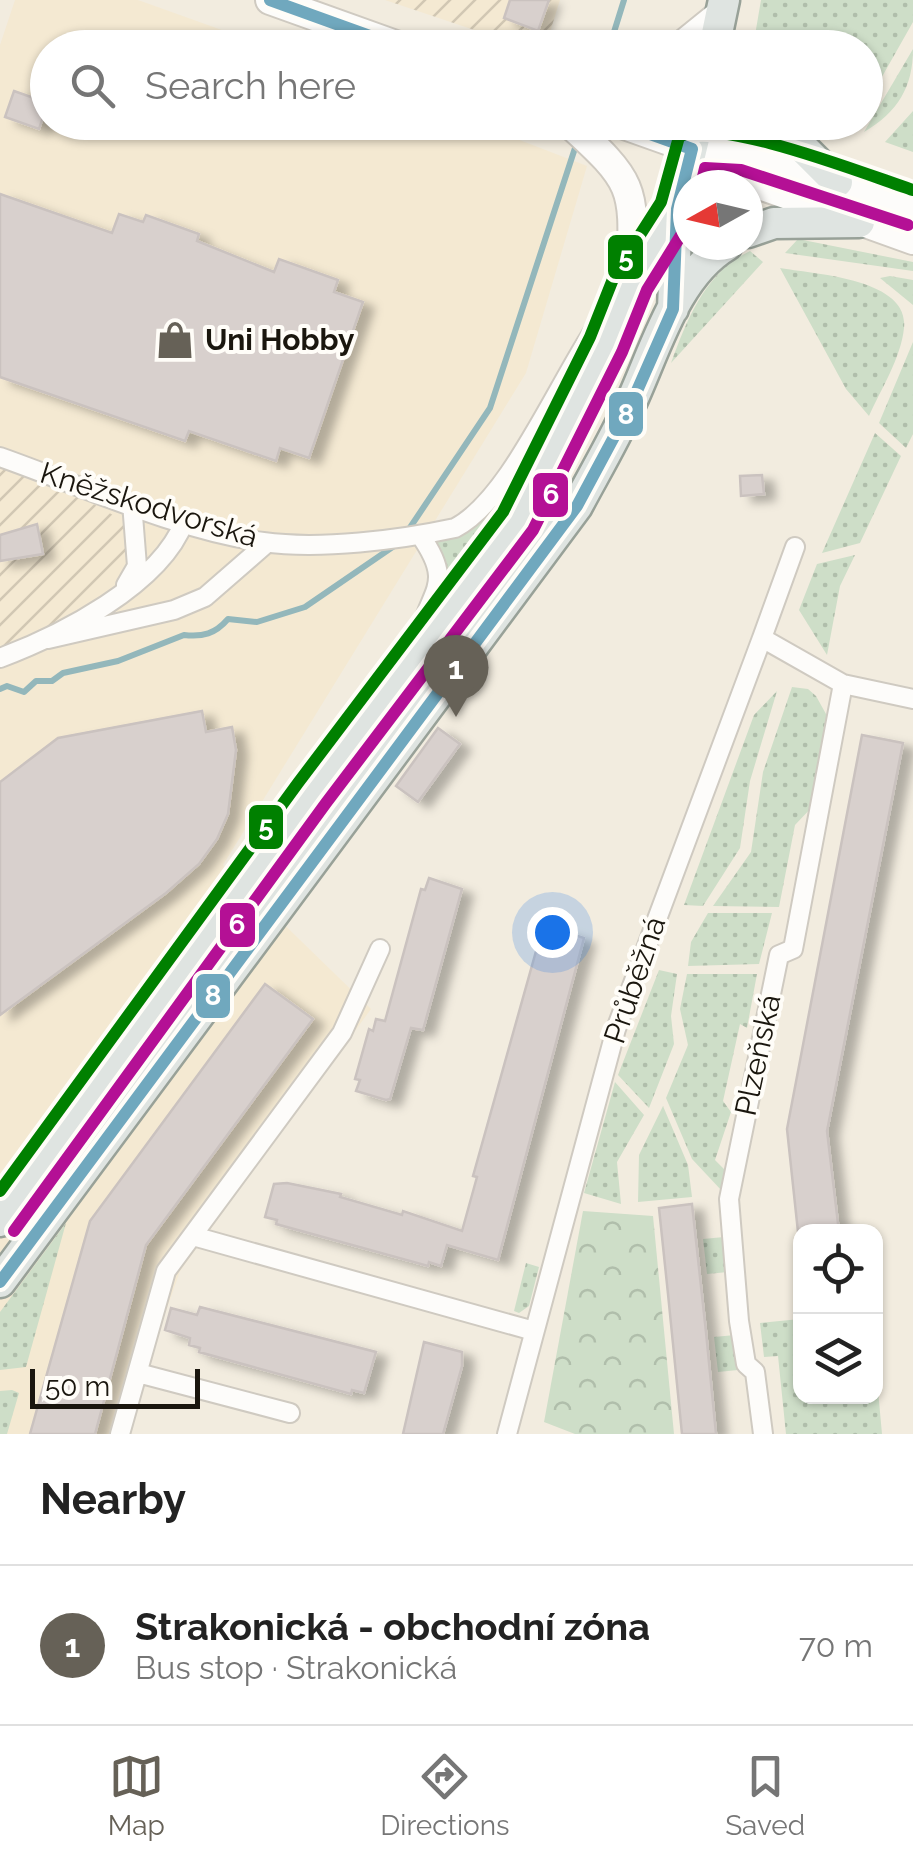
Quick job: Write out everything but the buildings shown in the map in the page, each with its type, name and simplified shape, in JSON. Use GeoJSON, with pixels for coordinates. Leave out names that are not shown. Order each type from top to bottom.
{"type":"FeatureCollection","features":[{"type":"Feature","properties":{"kind":"main road"},"geometry":{"type":"LineString","coordinates":[[687,170],[694,140]]}},
{"type":"Feature","properties":{"kind":"main road"},"geometry":{"type":"LineString","coordinates":[[795,140],[836,182]]}},
{"type":"Feature","properties":{"kind":"main road"},"geometry":{"type":"LineString","coordinates":[[0,1222],[518,521],[606,344],[631,282],[673,215]]}},
{"type":"Feature","properties":{"kind":"main road"},"geometry":{"type":"LineString","coordinates":[[763,227],[774,223],[858,222]]}},
{"type":"Feature","properties":{"kind":"main road"},"geometry":{"type":"LineString","coordinates":[[673,309],[675,260]]}},
{"type":"Feature","properties":{"kind":"main road"},"geometry":{"type":"LineString","coordinates":[[0,1282],[578,506],[673,309],[708,260]]}},
{"type":"Feature","properties":{"kind":"street"},"geometry":{"type":"LineString","coordinates":[[270,0],[354,30]]}},
{"type":"Feature","properties":{"kind":"street"},"geometry":{"type":"LineString","coordinates":[[698,30],[722,7]]}},
{"type":"Feature","properties":{"kind":"street"},"geometry":{"type":"LineString","coordinates":[[588,140],[615,165],[632,201],[631,282]]}},
{"type":"Feature","properties":{"kind":"street"},"geometry":{"type":"LineString","coordinates":[[699,140],[734,176],[913,240]]}},
{"type":"Feature","properties":{"kind":"street"},"geometry":{"type":"LineString","coordinates":[[707,140],[913,208]]}},
{"type":"Feature","properties":{"kind":"street","name":"Kněžskodvorská"},"geometry":{"type":"LineString","coordinates":[[0,457],[184,522],[268,543],[418,535],[471,520],[493,493],[585,339],[631,282]]}},
{"type":"Feature","properties":{"kind":"street"},"geometry":{"type":"LineString","coordinates":[[122,592],[137,566],[132,504]]}},
{"type":"Feature","properties":{"kind":"street"},"geometry":{"type":"LineString","coordinates":[[48,640],[122,592],[171,552],[184,522]]}},
{"type":"Feature","properties":{"kind":"street"},"geometry":{"type":"LineString","coordinates":[[418,535],[438,562],[440,576],[422,618],[418,654]]}},
{"type":"Feature","properties":{"kind":"street"},"geometry":{"type":"LineString","coordinates":[[0,658],[48,640],[174,610],[205,598],[268,543]]}},
{"type":"Feature","properties":{"kind":"street","name":"Průběžná"},"geometry":{"type":"LineString","coordinates":[[508,1434],[616,1029],[796,546]]}},
{"type":"Feature","properties":{"kind":"street"},"geometry":{"type":"LineString","coordinates":[[762,638],[843,684],[913,698]]}},
{"type":"Feature","properties":{"kind":"street","name":"Plzeňská"},"geometry":{"type":"LineString","coordinates":[[763,1434],[755,1372],[746,1364],[739,1321],[729,1199],[779,956],[792,949],[843,684]]}},
{"type":"Feature","properties":{"kind":"street"},"geometry":{"type":"LineString","coordinates":[[120,1434],[166,1271],[342,1033],[380,949]]}},
{"type":"Feature","properties":{"kind":"street"},"geometry":{"type":"LineString","coordinates":[[193,1236],[534,1331]]}},
{"type":"Feature","properties":{"kind":"street"},"geometry":{"type":"LineString","coordinates":[[138,1373],[290,1413]]}},
{"type":"Feature","properties":{"kind":"shaded area"},"geometry":{"type":"Polygon","coordinates":[[[15,0],[138,0],[222,30],[30,30],[30,140],[520,140],[587,166],[526,373],[223,865],[371,1009],[180,1271],[123,1434],[0,1434],[0,45],[15,0]]]}},
{"type":"Feature","properties":{"kind":"shaded area"},"geometry":{"type":"Polygon","coordinates":[[[385,0],[560,0],[551,30],[474,30],[385,0]]]}},
{"type":"Feature","properties":{"kind":"shaded area"},"geometry":{"type":"Polygon","coordinates":[[[0,451],[127,523],[131,567],[55,627],[0,653],[0,451]]]}},
{"type":"Feature","properties":{"kind":"green space"},"geometry":{"type":"Polygon","coordinates":[[[761,0],[913,0],[913,22],[883,75],[883,30],[756,30],[761,0]]]}},
{"type":"Feature","properties":{"kind":"green space"},"geometry":{"type":"Polygon","coordinates":[[[913,49],[906,87],[883,118],[883,100],[913,49]]]}},
{"type":"Feature","properties":{"kind":"green space"},"geometry":{"type":"Polygon","coordinates":[[[913,111],[913,152],[885,142],[913,111]]]}},
{"type":"Feature","properties":{"kind":"green space"},"geometry":{"type":"Polygon","coordinates":[[[798,239],[913,262],[913,271],[785,253],[798,239]]]}},
{"type":"Feature","properties":{"kind":"green space"},"geometry":{"type":"Polygon","coordinates":[[[734,260],[763,262],[671,363],[691,314],[721,271],[734,260]]]}},
{"type":"Feature","properties":{"kind":"green space"},"geometry":{"type":"Polygon","coordinates":[[[780,268],[835,276],[876,289],[892,298],[902,311],[904,328],[899,351],[869,416],[846,389],[780,268]]]}},
{"type":"Feature","properties":{"kind":"green space"},"geometry":{"type":"Polygon","coordinates":[[[880,278],[913,280],[913,305],[880,278]]]}},
{"type":"Feature","properties":{"kind":"green space"},"geometry":{"type":"Polygon","coordinates":[[[603,327],[537,468],[434,617],[449,576],[436,539],[466,532],[491,512],[603,327]]]}},
{"type":"Feature","properties":{"kind":"green space"},"geometry":{"type":"Polygon","coordinates":[[[913,342],[913,434],[906,448],[879,423],[913,342]]]}},
{"type":"Feature","properties":{"kind":"green space"},"geometry":{"type":"Polygon","coordinates":[[[875,433],[901,456],[860,543],[822,553],[875,433]]]}},
{"type":"Feature","properties":{"kind":"green space"},"geometry":{"type":"Polygon","coordinates":[[[855,555],[840,586],[827,655],[799,610],[817,564],[855,555]]]}},
{"type":"Feature","properties":{"kind":"green space"},"geometry":{"type":"Polygon","coordinates":[[[438,655],[409,708],[310,845],[302,839],[438,655]]]}},
{"type":"Feature","properties":{"kind":"green space"},"geometry":{"type":"Polygon","coordinates":[[[792,687],[808,689],[816,696],[826,714],[828,730],[814,805],[795,825],[779,907],[713,906],[751,852],[763,772],[792,687]]]}},
{"type":"Feature","properties":{"kind":"green space"},"geometry":{"type":"Polygon","coordinates":[[[777,691],[750,781],[740,848],[703,906],[684,905],[754,715],[777,691]]]}},
{"type":"Feature","properties":{"kind":"green space"},"geometry":{"type":"Polygon","coordinates":[[[292,855],[298,860],[0,1262],[292,855]]]}},
{"type":"Feature","properties":{"kind":"green space"},"geometry":{"type":"Polygon","coordinates":[[[708,913],[772,913],[759,964],[688,966],[691,942],[708,913]]]}},
{"type":"Feature","properties":{"kind":"green space"},"geometry":{"type":"Polygon","coordinates":[[[659,970],[677,974],[671,1016],[674,1044],[649,1108],[618,1075],[659,970]]]}},
{"type":"Feature","properties":{"kind":"green space"},"geometry":{"type":"Polygon","coordinates":[[[687,974],[757,974],[747,1028],[740,1024],[723,1101],[731,1112],[715,1160],[727,1172],[722,1191],[692,1159],[666,1098],[688,1045],[680,1009],[687,974]]]}},
{"type":"Feature","properties":{"kind":"green space"},"geometry":{"type":"Polygon","coordinates":[[[615,1082],[644,1115],[617,1162],[621,1204],[584,1193],[615,1082]]]}},
{"type":"Feature","properties":{"kind":"green space"},"geometry":{"type":"Polygon","coordinates":[[[663,1106],[688,1165],[692,1197],[638,1202],[639,1155],[663,1106]]]}},
{"type":"Feature","properties":{"kind":"green space"},"geometry":{"type":"Polygon","coordinates":[[[583,1211],[653,1216],[674,1434],[575,1434],[544,1422],[583,1211]]]}},
{"type":"Feature","properties":{"kind":"green space"},"geometry":{"type":"Polygon","coordinates":[[[66,1223],[26,1367],[0,1370],[0,1312],[66,1223]]]}},
{"type":"Feature","properties":{"kind":"green space"},"geometry":{"type":"Polygon","coordinates":[[[724,1237],[728,1272],[707,1274],[703,1239],[724,1237]]]}},
{"type":"Feature","properties":{"kind":"green space"},"geometry":{"type":"Polygon","coordinates":[[[526,1263],[539,1267],[529,1306],[519,1313],[514,1311],[526,1263]]]}},
{"type":"Feature","properties":{"kind":"green space"},"geometry":{"type":"Polygon","coordinates":[[[793,1320],[793,1404],[879,1404],[882,1434],[786,1434],[778,1356],[764,1357],[760,1323],[793,1320]]]}},
{"type":"Feature","properties":{"kind":"green space"},"geometry":{"type":"Polygon","coordinates":[[[735,1335],[738,1370],[718,1372],[714,1337],[735,1335]]]}},
{"type":"Feature","properties":{"kind":"green space"},"geometry":{"type":"Polygon","coordinates":[[[0,1391],[19,1393],[7,1434],[0,1434],[0,1391]]]}},
{"type":"Feature","properties":{"kind":"waterway"},"geometry":{"type":"LineString","coordinates":[[615,30],[624,0]]}},
{"type":"Feature","properties":{"kind":"waterway"},"geometry":{"type":"LineString","coordinates":[[405,535],[490,408],[577,142]]}},
{"type":"Feature","properties":{"kind":"waterway"},"geometry":{"type":"LineString","coordinates":[[0,689],[7,686],[24,692],[36,681],[52,681],[63,673],[118,661],[184,635],[208,633],[228,619],[257,622],[305,607],[397,544]]}},
{"type":"Feature","properties":{"kind":"transit line","name":"8"},"geometry":{"type":"LineString","coordinates":[[270,0],[353,30]]}},
{"type":"Feature","properties":{"kind":"transit line","name":"8"},"geometry":{"type":"LineString","coordinates":[[0,1282],[577,506],[629,409],[673,309],[677,209],[692,149],[667,140]]}},
{"type":"Feature","properties":{"kind":"transit line","name":"5"},"geometry":{"type":"LineString","coordinates":[[0,1191],[298,783],[503,512],[590,337],[615,274],[661,202],[678,140]]}},
{"type":"Feature","properties":{"kind":"transit line","name":"5"},"geometry":{"type":"LineString","coordinates":[[757,140],[913,190]]}},
{"type":"Feature","properties":{"kind":"transit line","name":"6"},"geometry":{"type":"LineString","coordinates":[[705,170],[741,170]]}},
{"type":"Feature","properties":{"kind":"transit line","name":"6"},"geometry":{"type":"LineString","coordinates":[[763,177],[908,225]]}},
{"type":"Feature","properties":{"kind":"transit line","name":"6"},"geometry":{"type":"LineString","coordinates":[[14,1231],[326,803],[533,530],[622,352],[647,290],[673,248]]}},
{"type":"Feature","properties":{"kind":"place","name":"Uni Hobby"},"geometry":{"type":"Point","coordinates":[175,340]}},
{"type":"Feature","properties":{"kind":"place","name":"Strakonická - obchodní zóna"},"geometry":{"type":"Point","coordinates":[456,717]}}]}
